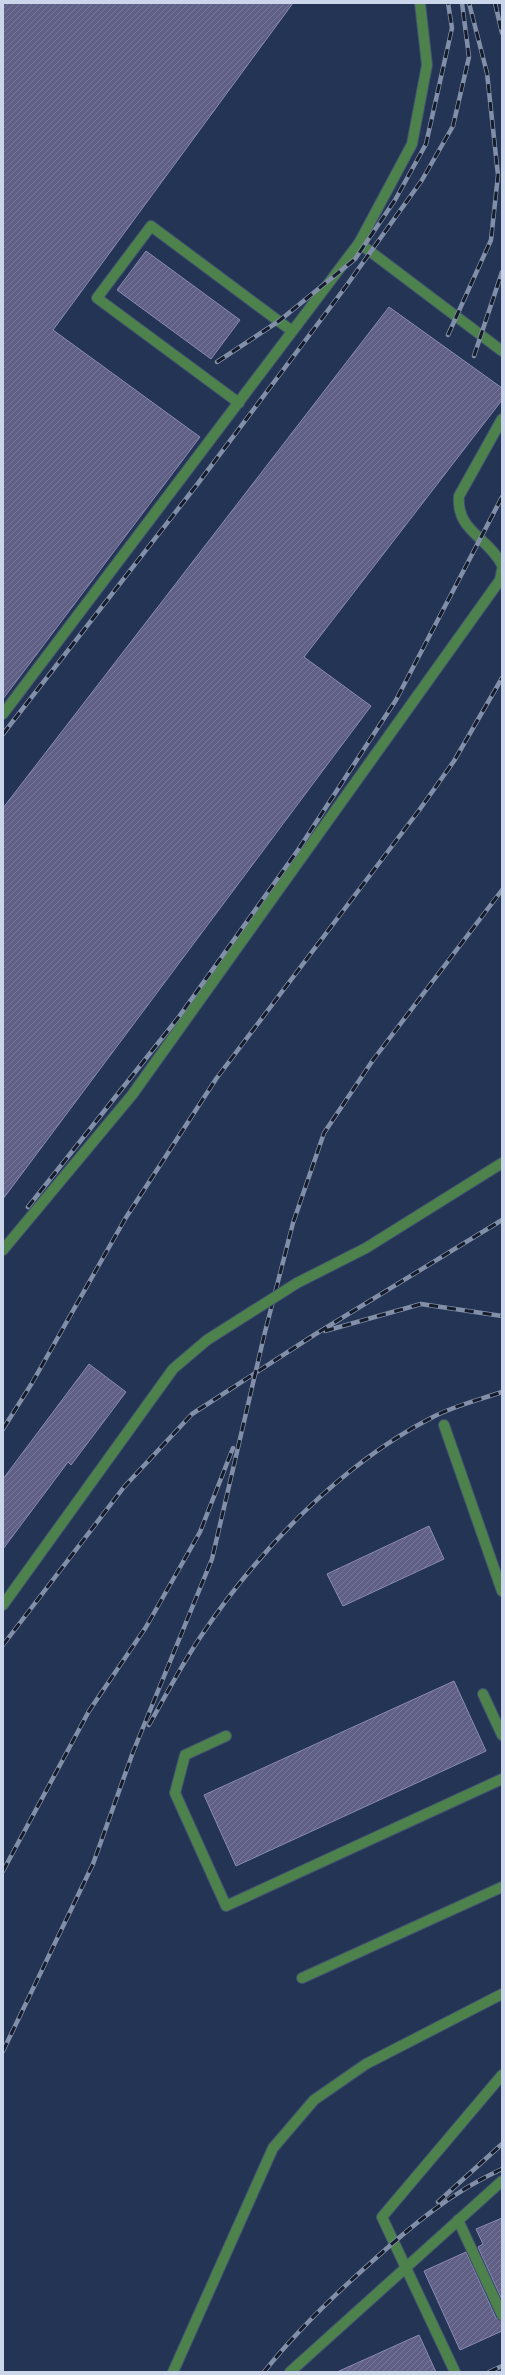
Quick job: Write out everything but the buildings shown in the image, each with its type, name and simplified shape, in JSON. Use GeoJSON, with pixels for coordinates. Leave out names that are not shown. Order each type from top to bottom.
{"type":"FeatureCollection","features":[{"type":"Feature","properties":{"kind":"lane"},"geometry":{"type":"LineString","coordinates":[[3,714],[359,243],[412,144],[427,65],[420,3]]}},
{"type":"Feature","properties":{"kind":"lane"},"geometry":{"type":"LineString","coordinates":[[239,403],[97,298],[151,226],[292,331]]}},
{"type":"Feature","properties":{"kind":"lane"},"geometry":{"type":"LineString","coordinates":[[359,243],[502,351]]}},
{"type":"Feature","properties":{"kind":"lane"},"geometry":{"type":"LineString","coordinates":[[502,419],[459,496],[458,510],[467,525],[498,556],[502,565]]}},
{"type":"Feature","properties":{"kind":"lane"},"geometry":{"type":"LineString","coordinates":[[3,1250],[132,1095],[500,580],[502,570]]}},
{"type":"Feature","properties":{"kind":"lane"},"geometry":{"type":"LineString","coordinates":[[3,1605],[173,1369],[207,1340],[298,1283],[366,1248],[502,1163]]}},
{"type":"Feature","properties":{"kind":"lane"},"geometry":{"type":"LineString","coordinates":[[444,1425],[502,1591]]}},
{"type":"Feature","properties":{"kind":"lane"},"geometry":{"type":"LineString","coordinates":[[483,1694],[502,1735]]}},
{"type":"Feature","properties":{"kind":"lane"},"geometry":{"type":"LineString","coordinates":[[226,1736],[185,1755],[175,1793],[226,1906],[502,1779]]}},
{"type":"Feature","properties":{"kind":"lane"},"geometry":{"type":"LineString","coordinates":[[302,1978],[502,1887]]}},
{"type":"Feature","properties":{"kind":"lane"},"geometry":{"type":"LineString","coordinates":[[173,2372],[273,2148],[314,2100],[366,2064],[502,1994]]}},
{"type":"Feature","properties":{"kind":"lane"},"geometry":{"type":"LineString","coordinates":[[455,2372],[382,2217],[502,2075]]}},
{"type":"Feature","properties":{"kind":"lane"},"geometry":{"type":"LineString","coordinates":[[290,2372],[502,2181]]}},
{"type":"Feature","properties":{"kind":"lane"},"geometry":{"type":"LineString","coordinates":[[458,2220],[502,2315]]}},
{"type":"Feature","properties":{"kind":"railway"},"geometry":{"type":"LineString","coordinates":[[217,362],[279,321],[355,259],[395,200],[426,144],[452,28],[448,3]]}},
{"type":"Feature","properties":{"kind":"railway"},"geometry":{"type":"LineString","coordinates":[[3,734],[199,482],[344,289],[422,180],[453,126],[469,57],[462,3]]}},
{"type":"Feature","properties":{"kind":"railway"},"geometry":{"type":"LineString","coordinates":[[448,335],[491,240],[498,175],[487,73],[469,3]]}},
{"type":"Feature","properties":{"kind":"railway"},"geometry":{"type":"LineString","coordinates":[[495,3],[502,33]]}},
{"type":"Feature","properties":{"kind":"railway"},"geometry":{"type":"LineString","coordinates":[[474,356],[502,272]]}},
{"type":"Feature","properties":{"kind":"railway"},"geometry":{"type":"LineString","coordinates":[[28,1207],[178,1018],[298,850],[396,700],[502,497]]}},
{"type":"Feature","properties":{"kind":"railway"},"geometry":{"type":"LineString","coordinates":[[3,1429],[32,1383],[125,1219],[216,1079],[420,809],[454,761],[502,678]]}},
{"type":"Feature","properties":{"kind":"railway"},"geometry":{"type":"LineString","coordinates":[[3,2051],[93,1864],[133,1752],[212,1559],[264,1336],[293,1223],[324,1133],[373,1060],[502,890]]}},
{"type":"Feature","properties":{"kind":"railway"},"geometry":{"type":"LineString","coordinates":[[3,1645],[124,1487],[192,1414],[314,1335],[502,1220]]}},
{"type":"Feature","properties":{"kind":"railway"},"geometry":{"type":"LineString","coordinates":[[325,1331],[421,1304],[502,1316]]}},
{"type":"Feature","properties":{"kind":"railway"},"geometry":{"type":"LineString","coordinates":[[149,1725],[187,1658],[224,1604],[248,1573],[303,1513],[333,1485],[397,1437],[439,1414],[502,1392]]}},
{"type":"Feature","properties":{"kind":"railway"},"geometry":{"type":"LineString","coordinates":[[3,1871],[89,1711],[146,1627],[200,1532],[233,1448]]}},
{"type":"Feature","properties":{"kind":"railway"},"geometry":{"type":"LineString","coordinates":[[438,2202],[502,2144]]}},
{"type":"Feature","properties":{"kind":"railway"},"geometry":{"type":"LineString","coordinates":[[264,2372],[326,2304],[399,2238],[448,2200],[483,2178],[502,2169]]}},
{"type":"Feature","properties":{"kind":"railway"},"geometry":{"type":"LineString","coordinates":[[489,2372],[502,2366]]}}]}
